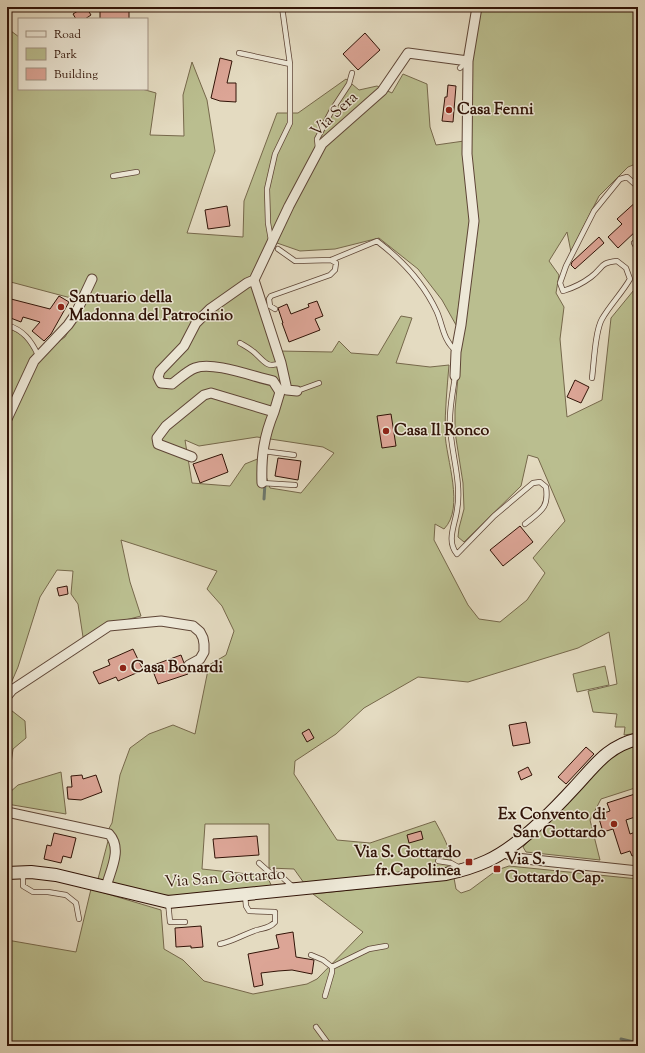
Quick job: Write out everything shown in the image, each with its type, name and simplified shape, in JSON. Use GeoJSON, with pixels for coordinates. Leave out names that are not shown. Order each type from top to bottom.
{"type":"FeatureCollection","features":[{"type":"Feature","properties":{"kind":"street"},"geometry":{"type":"LineString","coordinates":[[455,376],[456,352],[461,325],[474,221],[467,154],[468,61],[477,7]]}},
{"type":"Feature","properties":{"kind":"street","name":"Via Sera"},"geometry":{"type":"LineString","coordinates":[[252,278],[275,246],[289,206],[322,144],[382,91],[408,53],[468,61]]}},
{"type":"Feature","properties":{"kind":"street"},"geometry":{"type":"LineString","coordinates":[[267,483],[262,464],[266,451],[267,428],[280,392],[273,381],[212,366],[195,368],[172,384],[161,383],[158,377],[160,370],[184,346],[196,323],[210,309],[252,278],[281,362],[287,390],[297,391]]}},
{"type":"Feature","properties":{"kind":"street"},"geometry":{"type":"LineString","coordinates":[[7,419],[34,360],[75,315],[92,279]]}},
{"type":"Feature","properties":{"kind":"street"},"geometry":{"type":"LineString","coordinates":[[61,332],[63,321]]}},
{"type":"Feature","properties":{"kind":"street"},"geometry":{"type":"LineString","coordinates":[[192,456],[158,444],[157,438],[166,426],[204,395],[211,393],[274,412]]}},
{"type":"Feature","properties":{"kind":"street"},"geometry":{"type":"LineString","coordinates":[[7,696],[12,690],[109,626],[161,621],[193,626],[200,632],[203,638],[204,652],[200,659],[190,665]]}},
{"type":"Feature","properties":{"kind":"street","name":"Via San Gottardo"},"geometry":{"type":"LineString","coordinates":[[7,873],[24,872],[56,875],[168,902],[446,874],[463,870],[487,861],[503,852],[533,828],[573,789],[602,757],[621,744],[638,739]]}},
{"type":"Feature","properties":{"kind":"street"},"geometry":{"type":"LineString","coordinates":[[7,812],[109,834],[113,839],[115,846],[115,861],[106,887]]}},
{"type":"Feature","properties":{"kind":"street"},"geometry":{"type":"LineString","coordinates":[[503,852],[516,858],[638,871]]}},
{"type":"Feature","properties":{"kind":"lane"},"geometry":{"type":"LineString","coordinates":[[282,7],[290,64],[290,123],[275,154],[267,189],[268,223],[275,246],[295,261],[331,260],[377,241],[389,250],[416,278],[438,313],[444,336],[456,352]]}},
{"type":"Feature","properties":{"kind":"lane"},"geometry":{"type":"LineString","coordinates":[[240,53],[290,64]]}},
{"type":"Feature","properties":{"kind":"lane"},"geometry":{"type":"LineString","coordinates":[[460,68],[468,61]]}},
{"type":"Feature","properties":{"kind":"lane"},"geometry":{"type":"LineString","coordinates":[[318,152],[317,139],[332,110],[349,84],[352,72]]}},
{"type":"Feature","properties":{"kind":"lane"},"geometry":{"type":"LineString","coordinates":[[114,176],[137,172]]}},
{"type":"Feature","properties":{"kind":"lane"},"geometry":{"type":"LineString","coordinates":[[592,378],[596,344],[601,320],[624,290],[630,279],[626,268],[617,261],[606,262],[593,276],[574,288],[563,291],[560,283],[566,266],[594,211],[620,179],[627,177],[638,186]]}},
{"type":"Feature","properties":{"kind":"lane"},"geometry":{"type":"LineString","coordinates":[[638,240],[634,243],[638,250]]}},
{"type":"Feature","properties":{"kind":"lane"},"geometry":{"type":"LineString","coordinates":[[275,309],[270,306],[269,300],[271,296],[330,275],[335,270],[336,263],[331,260]]}},
{"type":"Feature","properties":{"kind":"lane"},"geometry":{"type":"LineString","coordinates":[[7,325],[17,328],[28,338],[38,355]]}},
{"type":"Feature","properties":{"kind":"lane"},"geometry":{"type":"LineString","coordinates":[[240,343],[256,353],[266,364],[274,366],[281,362]]}},
{"type":"Feature","properties":{"kind":"lane"},"geometry":{"type":"LineString","coordinates":[[455,376],[450,424],[458,485],[458,509],[451,534],[453,549],[457,554],[494,516],[533,483],[540,482],[546,487],[548,497],[544,508],[525,524]]}},
{"type":"Feature","properties":{"kind":"lane"},"geometry":{"type":"LineString","coordinates":[[297,391],[319,383]]}},
{"type":"Feature","properties":{"kind":"lane"},"geometry":{"type":"LineString","coordinates":[[266,451],[294,455]]}},
{"type":"Feature","properties":{"kind":"lane"},"geometry":{"type":"LineString","coordinates":[[267,483],[295,485]]}},
{"type":"Feature","properties":{"kind":"lane"},"geometry":{"type":"LineString","coordinates":[[438,861],[451,863],[463,870]]}},
{"type":"Feature","properties":{"kind":"lane"},"geometry":{"type":"LineString","coordinates":[[259,863],[270,872],[281,876],[295,890]]}},
{"type":"Feature","properties":{"kind":"lane"},"geometry":{"type":"LineString","coordinates":[[24,872],[22,886],[33,892],[48,892],[66,895],[76,903],[79,919]]}},
{"type":"Feature","properties":{"kind":"lane"},"geometry":{"type":"LineString","coordinates":[[220,944],[230,942],[257,930],[268,928],[275,922],[275,912],[249,911],[246,906],[245,895]]}},
{"type":"Feature","properties":{"kind":"lane"},"geometry":{"type":"LineString","coordinates":[[168,902],[170,922],[185,922]]}},
{"type":"Feature","properties":{"kind":"lane"},"geometry":{"type":"LineString","coordinates":[[332,967],[369,949],[386,946]]}},
{"type":"Feature","properties":{"kind":"lane"},"geometry":{"type":"LineString","coordinates":[[311,955],[323,960],[332,967]]}},
{"type":"Feature","properties":{"kind":"lane"},"geometry":{"type":"LineString","coordinates":[[325,996],[332,967]]}},
{"type":"Feature","properties":{"kind":"lane"},"geometry":{"type":"LineString","coordinates":[[316,1026],[330,1046]]}},
{"type":"Feature","properties":{"kind":"green space"},"geometry":{"type":"Polygon","coordinates":[[[479,7],[638,7],[638,163],[628,167],[599,196],[571,252],[567,232],[549,261],[559,275],[556,293],[564,307],[560,339],[567,417],[602,400],[611,318],[638,285],[638,733],[624,735],[625,727],[615,727],[617,714],[593,712],[588,691],[617,684],[609,632],[578,648],[468,682],[418,677],[364,708],[336,734],[295,761],[294,774],[337,840],[370,843],[435,821],[448,848],[451,866],[304,883],[294,869],[269,868],[269,824],[205,824],[202,869],[267,876],[272,887],[184,896],[162,895],[98,879],[108,841],[107,832],[112,823],[120,775],[130,748],[149,734],[173,725],[195,734],[209,665],[226,655],[234,631],[222,606],[207,589],[217,571],[121,540],[130,582],[141,616],[106,625],[83,637],[78,604],[71,594],[73,571],[57,570],[40,597],[18,667],[7,691],[7,328],[22,335],[37,357],[65,337],[86,302],[7,281],[7,28],[18,36],[18,90],[146,90],[156,93],[150,135],[184,136],[183,95],[192,62],[207,100],[215,151],[187,233],[243,237],[244,201],[277,113],[298,113],[346,79],[359,90],[377,86],[392,93],[403,74],[427,84],[430,127],[436,145],[464,141],[471,221],[456,325],[442,300],[418,269],[379,238],[335,249],[300,251],[277,243],[251,277],[279,351],[332,352],[339,341],[351,353],[378,355],[401,316],[412,318],[396,363],[430,367],[449,365],[445,433],[453,483],[453,509],[450,520],[444,529],[435,524],[434,540],[468,605],[479,619],[500,622],[527,600],[545,573],[533,558],[565,521],[538,458],[528,455],[521,486],[464,542],[458,537],[464,509],[463,483],[455,432],[455,410],[461,344],[476,245],[470,153],[472,62],[479,7]],[[257,437],[199,446],[185,440],[192,483],[230,486],[245,464],[260,458],[270,488],[301,493],[334,453],[323,447],[257,437]]]}},
{"type":"Feature","properties":{"kind":"green space"},"geometry":{"type":"Polygon","coordinates":[[[605,666],[609,685],[577,692],[573,674],[605,666]]]}},
{"type":"Feature","properties":{"kind":"green space"},"geometry":{"type":"Polygon","coordinates":[[[7,707],[25,721],[26,738],[13,749],[10,772],[7,772],[7,707]]]}},
{"type":"Feature","properties":{"kind":"green space"},"geometry":{"type":"Polygon","coordinates":[[[638,745],[638,787],[601,799],[590,820],[600,860],[526,852],[523,847],[600,768],[618,752],[638,745]]]}},
{"type":"Feature","properties":{"kind":"green space"},"geometry":{"type":"Polygon","coordinates":[[[61,772],[66,814],[7,804],[9,793],[18,785],[61,772]]]}},
{"type":"Feature","properties":{"kind":"green space"},"geometry":{"type":"Polygon","coordinates":[[[509,866],[638,879],[638,1046],[7,1046],[7,940],[76,952],[91,889],[161,910],[164,949],[183,960],[204,981],[253,994],[307,984],[317,979],[363,932],[313,894],[454,878],[456,889],[461,893],[470,890],[497,870],[509,866]]]}},
{"type":"Feature","properties":{"kind":"building"},"geometry":{"type":"Polygon","coordinates":[[[86,7],[91,15],[86,18],[75,18],[73,14],[86,7]]]}},
{"type":"Feature","properties":{"kind":"building"},"geometry":{"type":"Polygon","coordinates":[[[100,7],[129,7],[129,18],[100,18],[100,7]]]}},
{"type":"Feature","properties":{"kind":"building"},"geometry":{"type":"Polygon","coordinates":[[[365,33],[380,50],[358,70],[343,54],[365,33]]]}},
{"type":"Feature","properties":{"kind":"building"},"geometry":{"type":"Polygon","coordinates":[[[220,58],[232,61],[227,83],[236,83],[236,102],[220,101],[211,98],[220,58]]]}},
{"type":"Feature","properties":{"kind":"building","name":"Casa Fenni"},"geometry":{"type":"Polygon","coordinates":[[[448,85],[456,86],[453,122],[442,121],[448,85]]]}},
{"type":"Feature","properties":{"kind":"building"},"geometry":{"type":"Polygon","coordinates":[[[638,200],[638,229],[618,248],[608,237],[622,224],[617,219],[638,200]]]}},
{"type":"Feature","properties":{"kind":"building"},"geometry":{"type":"Polygon","coordinates":[[[227,206],[230,226],[208,229],[205,210],[227,206]]]}},
{"type":"Feature","properties":{"kind":"building"},"geometry":{"type":"Polygon","coordinates":[[[599,237],[604,243],[575,269],[571,265],[572,262],[599,237]]]}},
{"type":"Feature","properties":{"kind":"building"},"geometry":{"type":"Polygon","coordinates":[[[59,296],[69,302],[51,334],[44,341],[32,331],[40,322],[23,317],[21,322],[8,317],[11,299],[50,309],[59,296]]]}},
{"type":"Feature","properties":{"kind":"building"},"geometry":{"type":"Polygon","coordinates":[[[317,301],[323,316],[315,319],[320,330],[289,342],[278,308],[287,304],[291,314],[309,307],[308,304],[317,301]]]}},
{"type":"Feature","properties":{"kind":"building"},"geometry":{"type":"Polygon","coordinates":[[[575,380],[589,387],[581,403],[567,397],[575,380]]]}},
{"type":"Feature","properties":{"kind":"building","name":"Casa Il Ronco"},"geometry":{"type":"Polygon","coordinates":[[[391,414],[396,446],[382,448],[377,416],[391,414]]]}},
{"type":"Feature","properties":{"kind":"building"},"geometry":{"type":"Polygon","coordinates":[[[222,454],[228,472],[200,483],[193,464],[222,454]]]}},
{"type":"Feature","properties":{"kind":"building"},"geometry":{"type":"Polygon","coordinates":[[[278,458],[301,461],[298,480],[275,476],[278,458]]]}},
{"type":"Feature","properties":{"kind":"building"},"geometry":{"type":"Polygon","coordinates":[[[520,526],[533,542],[503,566],[490,550],[520,526]]]}},
{"type":"Feature","properties":{"kind":"building"},"geometry":{"type":"Polygon","coordinates":[[[67,586],[68,594],[59,596],[57,588],[67,586]]]}},
{"type":"Feature","properties":{"kind":"building","name":"Casa Bonardi"},"geometry":{"type":"Polygon","coordinates":[[[133,649],[143,670],[118,681],[116,677],[99,684],[93,672],[110,665],[108,660],[133,649]]]}},
{"type":"Feature","properties":{"kind":"building"},"geometry":{"type":"Polygon","coordinates":[[[181,655],[184,668],[188,674],[158,684],[151,666],[181,655]]]}},
{"type":"Feature","properties":{"kind":"building"},"geometry":{"type":"Polygon","coordinates":[[[526,722],[530,743],[513,746],[509,725],[526,722]]]}},
{"type":"Feature","properties":{"kind":"building"},"geometry":{"type":"Polygon","coordinates":[[[309,729],[314,738],[307,742],[302,733],[309,729]]]}},
{"type":"Feature","properties":{"kind":"building"},"geometry":{"type":"Polygon","coordinates":[[[586,747],[594,754],[566,784],[558,777],[586,747]]]}},
{"type":"Feature","properties":{"kind":"building"},"geometry":{"type":"Polygon","coordinates":[[[528,767],[532,775],[521,780],[518,772],[528,767]]]}},
{"type":"Feature","properties":{"kind":"building"},"geometry":{"type":"Polygon","coordinates":[[[82,775],[83,779],[96,775],[102,792],[81,800],[68,799],[67,787],[72,787],[71,776],[82,775]]]}},
{"type":"Feature","properties":{"kind":"building","name":"Ex Convento di San Gottardo"},"geometry":{"type":"Polygon","coordinates":[[[638,793],[638,816],[626,820],[630,834],[638,831],[638,854],[632,856],[630,851],[621,854],[613,829],[603,832],[598,815],[610,811],[607,803],[638,793]]]}},
{"type":"Feature","properties":{"kind":"building"},"geometry":{"type":"Polygon","coordinates":[[[421,831],[423,839],[409,843],[407,835],[421,831]]]}},
{"type":"Feature","properties":{"kind":"building"},"geometry":{"type":"Polygon","coordinates":[[[54,833],[76,838],[71,858],[63,856],[61,863],[44,859],[47,845],[51,846],[54,833]]]}},
{"type":"Feature","properties":{"kind":"building"},"geometry":{"type":"Polygon","coordinates":[[[257,836],[259,855],[215,858],[213,839],[257,836]]]}},
{"type":"Feature","properties":{"kind":"building"},"geometry":{"type":"Polygon","coordinates":[[[201,926],[203,947],[176,947],[175,928],[201,926]]]}},
{"type":"Feature","properties":{"kind":"building"},"geometry":{"type":"Polygon","coordinates":[[[293,932],[296,957],[314,960],[312,974],[292,970],[261,973],[263,985],[254,987],[248,954],[279,948],[276,935],[293,932]]]}},
{"type":"Feature","properties":{"kind":"waterway"},"geometry":{"type":"LineString","coordinates":[[264,499],[265,483]]}},
{"type":"Feature","properties":{"kind":"waterway"},"geometry":{"type":"LineString","coordinates":[[621,1039],[638,1043]]}},
{"type":"Feature","properties":{"kind":"place","name":"Casa Fenni"},"geometry":{"type":"Point","coordinates":[449,110]}},
{"type":"Feature","properties":{"kind":"place","name":"Santuario della Madonna del Patrocinio"},"geometry":{"type":"Point","coordinates":[61,307]}},
{"type":"Feature","properties":{"kind":"place","name":"Casa Il Ronco"},"geometry":{"type":"Point","coordinates":[386,431]}},
{"type":"Feature","properties":{"kind":"place","name":"Casa Bonardi"},"geometry":{"type":"Point","coordinates":[123,668]}},
{"type":"Feature","properties":{"kind":"place","name":"Ex Convento di San Gottardo"},"geometry":{"type":"Point","coordinates":[614,824]}},
{"type":"Feature","properties":{"kind":"place","name":"Via S. Gottardo fr.Capolinea"},"geometry":{"type":"Point","coordinates":[469,862]}},
{"type":"Feature","properties":{"kind":"place","name":"Via S. Gottardo Cap."},"geometry":{"type":"Point","coordinates":[497,869]}}]}
